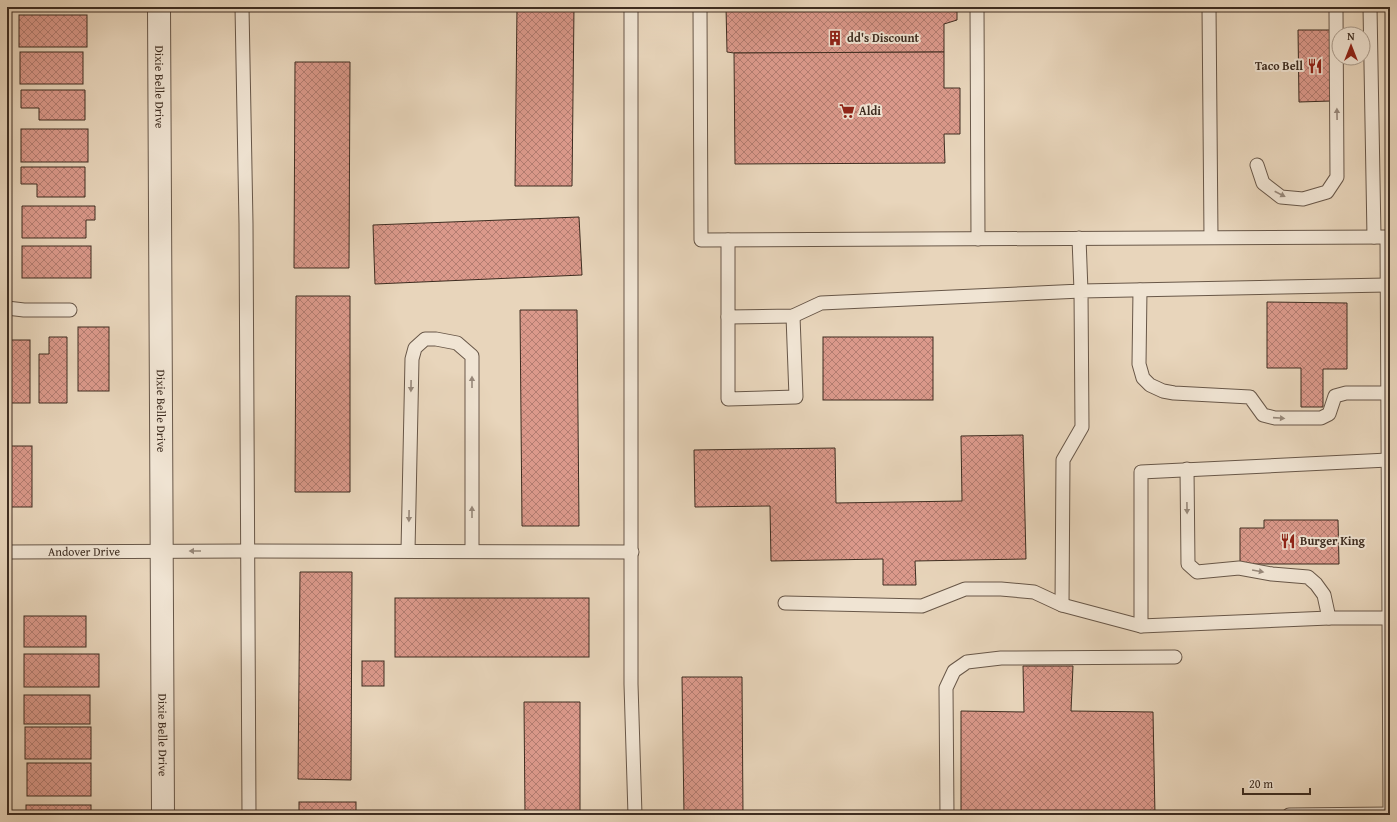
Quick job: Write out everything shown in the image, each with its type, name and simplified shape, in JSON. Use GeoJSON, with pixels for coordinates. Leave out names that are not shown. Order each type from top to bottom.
{"type":"FeatureCollection","features":[{"type":"Feature","properties":{"kind":"street","name":"Dixie Belle Drive"},"geometry":{"type":"LineString","coordinates":[[159,7],[163,815]]}},
{"type":"Feature","properties":{"kind":"lane"},"geometry":{"type":"LineString","coordinates":[[242,7],[246,224],[249,815]]}},
{"type":"Feature","properties":{"kind":"lane"},"geometry":{"type":"LineString","coordinates":[[631,7],[632,684],[635,815]]}},
{"type":"Feature","properties":{"kind":"lane"},"geometry":{"type":"LineString","coordinates":[[700,7],[701,240],[1384,237]]}},
{"type":"Feature","properties":{"kind":"lane"},"geometry":{"type":"LineString","coordinates":[[977,7],[978,239]]}},
{"type":"Feature","properties":{"kind":"lane"},"geometry":{"type":"LineString","coordinates":[[1209,7],[1211,237]]}},
{"type":"Feature","properties":{"kind":"lane"},"geometry":{"type":"LineString","coordinates":[[1288,815],[1390,815],[1389,392],[1387,285],[1370,7]]}},
{"type":"Feature","properties":{"kind":"lane"},"geometry":{"type":"LineString","coordinates":[[1257,165],[1263,183],[1281,197],[1303,199],[1327,192],[1337,177],[1336,10]]}},
{"type":"Feature","properties":{"kind":"lane"},"geometry":{"type":"LineString","coordinates":[[1062,605],[1063,460],[1082,427],[1079,238]]}},
{"type":"Feature","properties":{"kind":"lane"},"geometry":{"type":"LineString","coordinates":[[728,240],[728,399],[796,397],[793,316]]}},
{"type":"Feature","properties":{"kind":"lane"},"geometry":{"type":"LineString","coordinates":[[728,317],[793,316],[821,304],[1080,291],[1387,285]]}},
{"type":"Feature","properties":{"kind":"lane"},"geometry":{"type":"LineString","coordinates":[[1140,290],[1139,364],[1143,378],[1150,385],[1163,391],[1174,393],[1250,397],[1263,415],[1275,418],[1321,418],[1329,414],[1335,396],[1346,393],[1389,392]]}},
{"type":"Feature","properties":{"kind":"lane"},"geometry":{"type":"LineString","coordinates":[[7,308],[24,310],[70,310]]}},
{"type":"Feature","properties":{"kind":"lane"},"geometry":{"type":"LineString","coordinates":[[408,551],[412,358],[415,348],[425,339],[436,339],[457,343],[472,356],[472,551]]}},
{"type":"Feature","properties":{"kind":"lane"},"geometry":{"type":"LineString","coordinates":[[1141,626],[1141,472],[1388,460]]}},
{"type":"Feature","properties":{"kind":"lane"},"geometry":{"type":"LineString","coordinates":[[1187,469],[1188,564],[1197,572],[1240,568],[1272,574],[1308,577],[1316,584],[1324,595],[1329,618]]}},
{"type":"Feature","properties":{"kind":"lane","name":"Andover Drive"},"geometry":{"type":"LineString","coordinates":[[7,552],[632,552]]}},
{"type":"Feature","properties":{"kind":"lane"},"geometry":{"type":"LineString","coordinates":[[785,604],[922,606],[965,589],[1001,589],[1034,592],[1062,605],[1141,626],[1329,618],[1389,618]]}},
{"type":"Feature","properties":{"kind":"lane"},"geometry":{"type":"LineString","coordinates":[[947,815],[946,688],[954,672],[967,662],[1001,658],[1174,657]]}},
{"type":"Feature","properties":{"kind":"building"},"geometry":{"type":"Polygon","coordinates":[[[517,7],[574,7],[572,186],[515,186],[517,7]]]}},
{"type":"Feature","properties":{"kind":"building","name":"dd's Discount"},"geometry":{"type":"Polygon","coordinates":[[[726,7],[957,7],[957,20],[944,24],[944,52],[734,53],[727,52],[726,7]]]}},
{"type":"Feature","properties":{"kind":"building"},"geometry":{"type":"Polygon","coordinates":[[[19,15],[87,15],[87,47],[19,47],[19,15]]]}},
{"type":"Feature","properties":{"kind":"building","name":"Taco Bell"},"geometry":{"type":"Polygon","coordinates":[[[1298,30],[1331,30],[1331,101],[1299,102],[1298,30]]]}},
{"type":"Feature","properties":{"kind":"building"},"geometry":{"type":"Polygon","coordinates":[[[20,52],[83,52],[83,84],[20,84],[20,52]]]}},
{"type":"Feature","properties":{"kind":"building","name":"Aldi"},"geometry":{"type":"Polygon","coordinates":[[[944,52],[944,88],[960,88],[960,134],[944,134],[945,163],[735,164],[734,53],[944,52]]]}},
{"type":"Feature","properties":{"kind":"building"},"geometry":{"type":"Polygon","coordinates":[[[295,62],[350,62],[349,268],[294,268],[295,62]]]}},
{"type":"Feature","properties":{"kind":"building"},"geometry":{"type":"Polygon","coordinates":[[[21,90],[85,90],[85,120],[39,120],[39,108],[21,108],[21,90]]]}},
{"type":"Feature","properties":{"kind":"building"},"geometry":{"type":"Polygon","coordinates":[[[21,129],[88,129],[88,162],[21,162],[21,129]]]}},
{"type":"Feature","properties":{"kind":"building"},"geometry":{"type":"Polygon","coordinates":[[[21,167],[85,167],[85,197],[37,197],[37,184],[21,184],[21,167]]]}},
{"type":"Feature","properties":{"kind":"building"},"geometry":{"type":"Polygon","coordinates":[[[22,206],[95,206],[95,220],[86,220],[86,238],[22,238],[22,206]]]}},
{"type":"Feature","properties":{"kind":"building"},"geometry":{"type":"Polygon","coordinates":[[[579,217],[582,275],[375,284],[373,225],[579,217]]]}},
{"type":"Feature","properties":{"kind":"building"},"geometry":{"type":"Polygon","coordinates":[[[22,246],[91,246],[91,278],[22,278],[22,246]]]}},
{"type":"Feature","properties":{"kind":"building"},"geometry":{"type":"Polygon","coordinates":[[[296,296],[350,296],[350,492],[295,492],[296,296]]]}},
{"type":"Feature","properties":{"kind":"building"},"geometry":{"type":"Polygon","coordinates":[[[1267,302],[1347,303],[1347,369],[1323,369],[1323,407],[1301,407],[1301,368],[1267,368],[1267,302]]]}},
{"type":"Feature","properties":{"kind":"building"},"geometry":{"type":"Polygon","coordinates":[[[520,310],[577,310],[579,526],[522,526],[520,310]]]}},
{"type":"Feature","properties":{"kind":"building"},"geometry":{"type":"Polygon","coordinates":[[[78,327],[109,327],[109,391],[78,391],[78,327]]]}},
{"type":"Feature","properties":{"kind":"building"},"geometry":{"type":"Polygon","coordinates":[[[49,337],[67,337],[67,403],[39,403],[39,354],[49,354],[49,337]]]}},
{"type":"Feature","properties":{"kind":"building"},"geometry":{"type":"Polygon","coordinates":[[[823,337],[933,337],[933,400],[823,400],[823,337]]]}},
{"type":"Feature","properties":{"kind":"building"},"geometry":{"type":"Polygon","coordinates":[[[7,340],[30,340],[30,403],[7,403],[7,340]]]}},
{"type":"Feature","properties":{"kind":"building"},"geometry":{"type":"Polygon","coordinates":[[[1023,435],[1026,559],[915,561],[916,585],[883,585],[883,559],[771,561],[770,506],[695,507],[694,450],[835,448],[836,503],[962,501],[961,436],[1023,435]]]}},
{"type":"Feature","properties":{"kind":"building"},"geometry":{"type":"Polygon","coordinates":[[[7,446],[32,446],[32,507],[7,507],[7,446]]]}},
{"type":"Feature","properties":{"kind":"building"},"geometry":{"type":"Polygon","coordinates":[[[1264,520],[1338,520],[1339,564],[1240,564],[1240,528],[1264,528],[1264,520]]]}},
{"type":"Feature","properties":{"kind":"building"},"geometry":{"type":"Polygon","coordinates":[[[300,572],[352,572],[351,780],[298,779],[300,572]]]}},
{"type":"Feature","properties":{"kind":"building"},"geometry":{"type":"Polygon","coordinates":[[[395,598],[589,598],[589,657],[395,657],[395,598]]]}},
{"type":"Feature","properties":{"kind":"building"},"geometry":{"type":"Polygon","coordinates":[[[24,616],[86,616],[86,647],[24,647],[24,616]]]}},
{"type":"Feature","properties":{"kind":"building"},"geometry":{"type":"Polygon","coordinates":[[[24,654],[99,654],[99,687],[24,687],[24,654]]]}},
{"type":"Feature","properties":{"kind":"building"},"geometry":{"type":"Polygon","coordinates":[[[362,661],[384,661],[384,686],[362,686],[362,661]]]}},
{"type":"Feature","properties":{"kind":"building"},"geometry":{"type":"Polygon","coordinates":[[[1023,666],[1073,666],[1071,711],[1153,712],[1155,815],[961,815],[961,711],[1024,712],[1023,666]]]}},
{"type":"Feature","properties":{"kind":"building"},"geometry":{"type":"Polygon","coordinates":[[[682,677],[742,677],[743,815],[684,815],[682,677]]]}},
{"type":"Feature","properties":{"kind":"building"},"geometry":{"type":"Polygon","coordinates":[[[24,695],[90,695],[90,724],[24,724],[24,695]]]}},
{"type":"Feature","properties":{"kind":"building"},"geometry":{"type":"Polygon","coordinates":[[[524,702],[580,702],[580,815],[525,815],[524,702]]]}},
{"type":"Feature","properties":{"kind":"building"},"geometry":{"type":"Polygon","coordinates":[[[25,727],[91,727],[91,759],[25,759],[25,727]]]}},
{"type":"Feature","properties":{"kind":"building"},"geometry":{"type":"Polygon","coordinates":[[[27,763],[91,763],[91,796],[27,796],[27,763]]]}},
{"type":"Feature","properties":{"kind":"building"},"geometry":{"type":"Polygon","coordinates":[[[299,802],[356,802],[356,815],[299,815],[299,802]]]}},
{"type":"Feature","properties":{"kind":"building"},"geometry":{"type":"Polygon","coordinates":[[[26,805],[91,805],[91,815],[26,815],[26,805]]]}},
{"type":"Feature","properties":{"kind":"place","name":"dd's Discount"},"geometry":{"type":"Point","coordinates":[835,38]}},
{"type":"Feature","properties":{"kind":"place","name":"Taco Bell"},"geometry":{"type":"Point","coordinates":[1315,66]}},
{"type":"Feature","properties":{"kind":"place","name":"Aldi"},"geometry":{"type":"Point","coordinates":[847,111]}},
{"type":"Feature","properties":{"kind":"place","name":"Burger King"},"geometry":{"type":"Point","coordinates":[1288,541]}}]}
